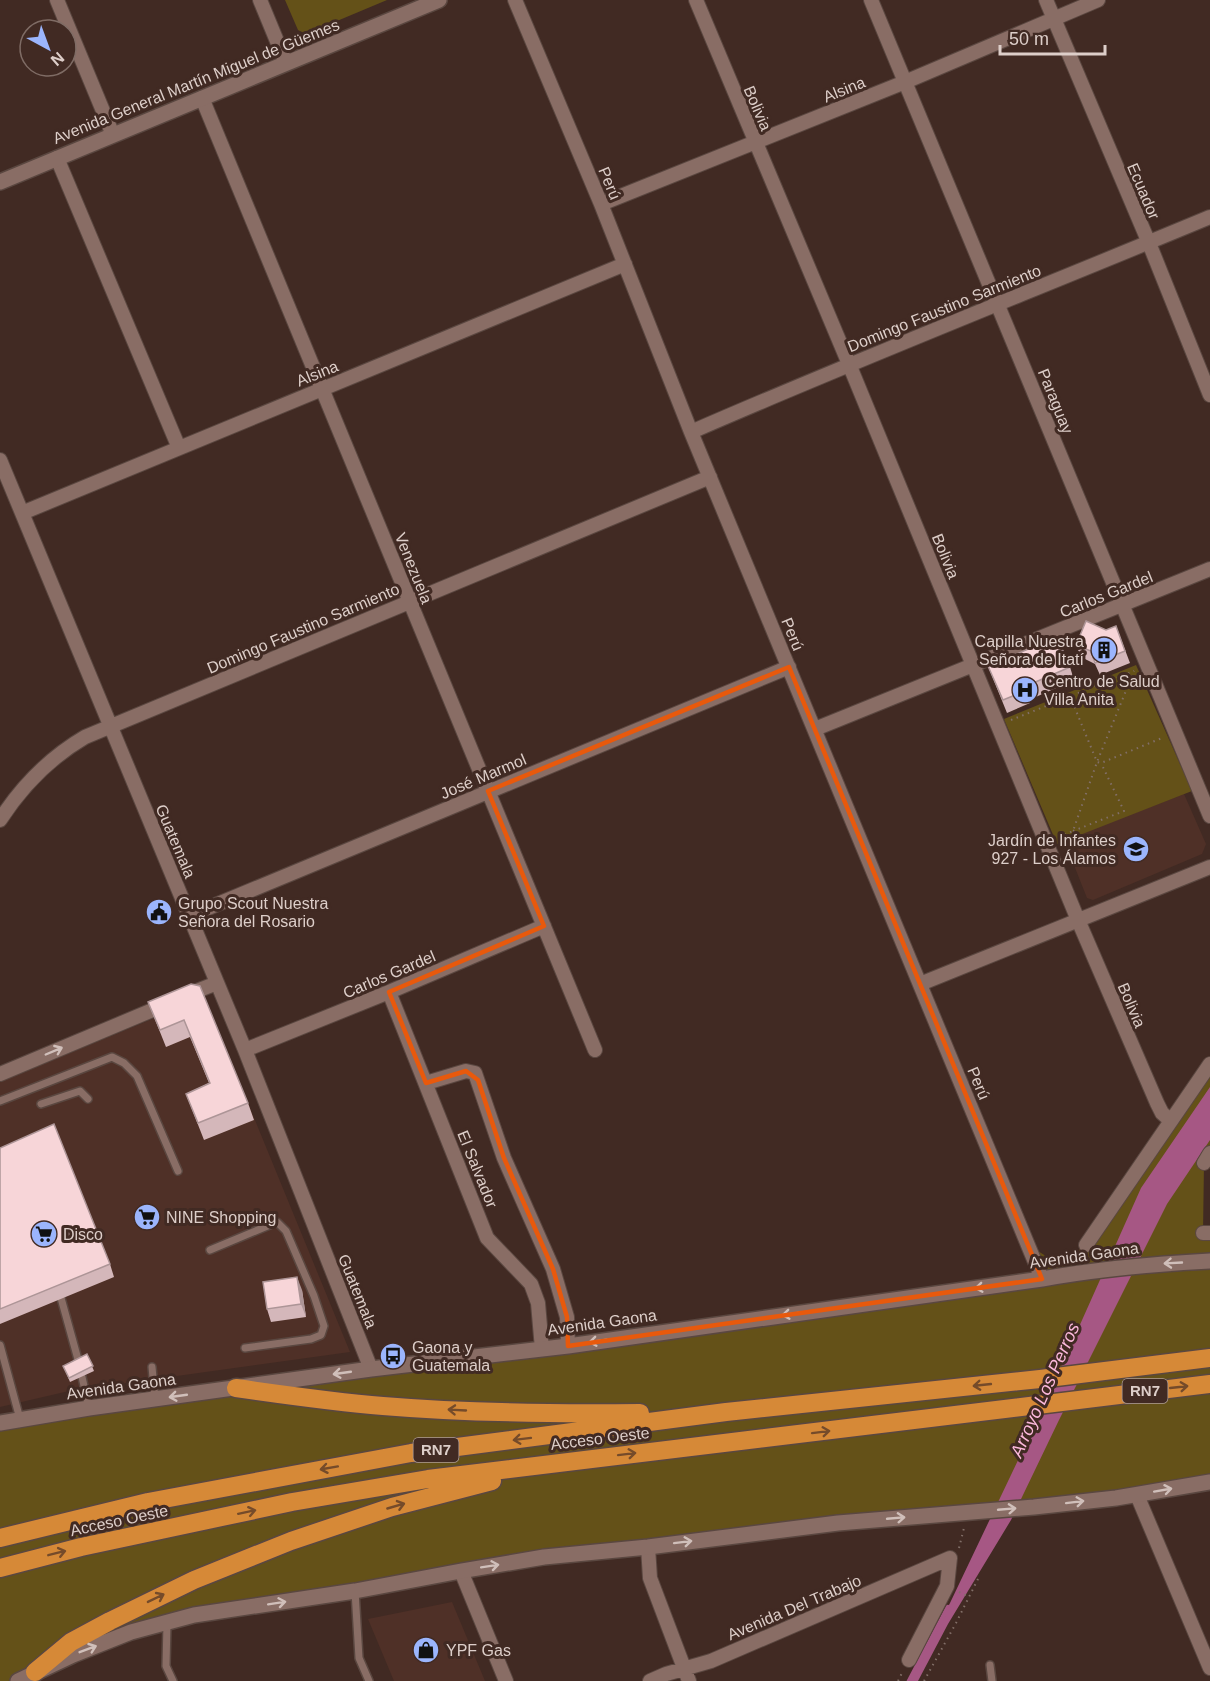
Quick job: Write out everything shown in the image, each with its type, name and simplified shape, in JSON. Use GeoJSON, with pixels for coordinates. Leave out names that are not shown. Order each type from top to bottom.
{"type":"FeatureCollection","features":[{"type":"Feature","properties":{"kind":"highway","name":"Acceso Oeste"},"geometry":{"type":"LineString","coordinates":[[0,1538],[148,1502],[411,1453],[726,1412],[1040,1379],[1210,1358]]}},
{"type":"Feature","properties":{"kind":"highway","name":"Acceso Oeste"},"geometry":{"type":"LineString","coordinates":[[0,1568],[81,1547],[292,1502],[428,1479],[1210,1384]]}},
{"type":"Feature","properties":{"kind":"highway"},"geometry":{"type":"LineString","coordinates":[[236,1388],[383,1406],[506,1413],[726,1412]]}},
{"type":"Feature","properties":{"kind":"highway"},"geometry":{"type":"LineString","coordinates":[[35,1672],[71,1642],[110,1621],[194,1580],[291,1541],[392,1507],[569,1461]]}},
{"type":"Feature","properties":{"kind":"street"},"geometry":{"type":"LineString","coordinates":[[57,0],[113,135]]}},
{"type":"Feature","properties":{"kind":"street"},"geometry":{"type":"LineString","coordinates":[[260,0],[286,63]]}},
{"type":"Feature","properties":{"kind":"street","name":"Avenida General Martín Miguel de Güemes"},"geometry":{"type":"LineString","coordinates":[[0,182],[439,0]]}},
{"type":"Feature","properties":{"kind":"street","name":"Perú"},"geometry":{"type":"LineString","coordinates":[[515,0],[601,204],[691,432],[1042,1279]]}},
{"type":"Feature","properties":{"kind":"street","name":"Bolivia"},"geometry":{"type":"LineString","coordinates":[[696,0],[849,363],[1078,920],[1157,1103],[1162,1113],[1171,1121]]}},
{"type":"Feature","properties":{"kind":"street","name":"Paraguay"},"geometry":{"type":"LineString","coordinates":[[871,0],[1210,816]]}},
{"type":"Feature","properties":{"kind":"street","name":"Ecuador"},"geometry":{"type":"LineString","coordinates":[[1046,0],[1149,243],[1210,395]]}},
{"type":"Feature","properties":{"kind":"street","name":"Alsina"},"geometry":{"type":"LineString","coordinates":[[601,204],[756,144],[1098,0]]}},
{"type":"Feature","properties":{"kind":"street","name":"Venezuela"},"geometry":{"type":"LineString","coordinates":[[202,98],[595,1050]]}},
{"type":"Feature","properties":{"kind":"street"},"geometry":{"type":"LineString","coordinates":[[57,158],[179,448]]}},
{"type":"Feature","properties":{"kind":"street","name":"Domingo Faustino Sarmiento"},"geometry":{"type":"LineString","coordinates":[[691,432],[849,363],[999,305],[1210,217]]}},
{"type":"Feature","properties":{"kind":"street","name":"Alsina"},"geometry":{"type":"LineString","coordinates":[[22,513],[625,264]]}},
{"type":"Feature","properties":{"kind":"street","name":"Guatemala"},"geometry":{"type":"LineString","coordinates":[[0,460],[4,482],[22,513],[217,982],[371,1369]]}},
{"type":"Feature","properties":{"kind":"street","name":"Domingo Faustino Sarmiento"},"geometry":{"type":"LineString","coordinates":[[0,820],[18,795],[45,766],[63,750],[85,736],[710,477]]}},
{"type":"Feature","properties":{"kind":"street","name":"Carlos Gardel"},"geometry":{"type":"LineString","coordinates":[[814,729],[1210,569]]}},
{"type":"Feature","properties":{"kind":"street","name":"José Marmol"},"geometry":{"type":"LineString","coordinates":[[189,916],[789,667]]}},
{"type":"Feature","properties":{"kind":"street"},"geometry":{"type":"LineString","coordinates":[[920,984],[1210,867]]}},
{"type":"Feature","properties":{"kind":"street","name":"Carlos Gardel"},"geometry":{"type":"LineString","coordinates":[[245,1050],[544,926]]}},
{"type":"Feature","properties":{"kind":"street"},"geometry":{"type":"LineString","coordinates":[[0,1074],[217,982]]}},
{"type":"Feature","properties":{"kind":"street","name":"El Salvador"},"geometry":{"type":"LineString","coordinates":[[388,992],[488,1238],[531,1284],[538,1303],[542,1349]]}},
{"type":"Feature","properties":{"kind":"street"},"geometry":{"type":"LineString","coordinates":[[1086,1245],[1210,1064]]}},
{"type":"Feature","properties":{"kind":"street"},"geometry":{"type":"LineString","coordinates":[[426,1083],[466,1071],[475,1073],[504,1158],[553,1269],[567,1317],[568,1346]]}},
{"type":"Feature","properties":{"kind":"street","name":"Avenida Gaona"},"geometry":{"type":"LineString","coordinates":[[0,1424],[89,1408],[371,1369],[568,1346],[1081,1272],[1137,1265],[1210,1261]]}},
{"type":"Feature","properties":{"kind":"street"},"geometry":{"type":"LineString","coordinates":[[18,1681],[131,1632],[194,1616],[355,1591],[544,1557],[648,1547],[838,1523],[1034,1507],[1137,1495],[1210,1482]]}},
{"type":"Feature","properties":{"kind":"street"},"geometry":{"type":"LineString","coordinates":[[1137,1495],[1210,1668]]}},
{"type":"Feature","properties":{"kind":"street"},"geometry":{"type":"LineString","coordinates":[[648,1547],[650,1578],[686,1675]]}},
{"type":"Feature","properties":{"kind":"street"},"geometry":{"type":"LineString","coordinates":[[909,1660],[947,1586],[950,1558]]}},
{"type":"Feature","properties":{"kind":"street","name":"Avenida Del Trabajo"},"geometry":{"type":"LineString","coordinates":[[650,1681],[666,1674],[686,1675],[711,1661],[950,1558]]}},
{"type":"Feature","properties":{"kind":"street"},"geometry":{"type":"LineString","coordinates":[[461,1571],[506,1681]]}},
{"type":"Feature","properties":{"kind":"lane"},"geometry":{"type":"LineString","coordinates":[[0,1101],[112,1057],[124,1063],[137,1076],[178,1171]]}},
{"type":"Feature","properties":{"kind":"lane"},"geometry":{"type":"LineString","coordinates":[[41,1104],[68,1093],[80,1091],[88,1099]]}},
{"type":"Feature","properties":{"kind":"lane"},"geometry":{"type":"LineString","coordinates":[[210,1250],[277,1222],[286,1231],[314,1296],[324,1326],[321,1335],[311,1340],[245,1348]]}},
{"type":"Feature","properties":{"kind":"lane"},"geometry":{"type":"LineString","coordinates":[[61,1298],[79,1363]]}},
{"type":"Feature","properties":{"kind":"lane"},"geometry":{"type":"LineString","coordinates":[[0,1345],[20,1419]]}},
{"type":"Feature","properties":{"kind":"lane"},"geometry":{"type":"LineString","coordinates":[[152,1367],[155,1399]]}},
{"type":"Feature","properties":{"kind":"lane"},"geometry":{"type":"LineString","coordinates":[[82,1377],[89,1408]]}},
{"type":"Feature","properties":{"kind":"lane"},"geometry":{"type":"LineString","coordinates":[[355,1591],[359,1658],[369,1681]]}},
{"type":"Feature","properties":{"kind":"lane"},"geometry":{"type":"LineString","coordinates":[[166,1623],[166,1666],[173,1681]]}},
{"type":"Feature","properties":{"kind":"lane"},"geometry":{"type":"LineString","coordinates":[[990,1665],[992,1681]]}},
{"type":"Feature","properties":{"kind":"path"},"geometry":{"type":"LineString","coordinates":[[998,725],[1148,666]]}},
{"type":"Feature","properties":{"kind":"path"},"geometry":{"type":"LineString","coordinates":[[1073,831],[1134,671]]}},
{"type":"Feature","properties":{"kind":"path"},"geometry":{"type":"LineString","coordinates":[[1046,842],[1124,811],[1099,763],[1070,696]]}},
{"type":"Feature","properties":{"kind":"path"},"geometry":{"type":"LineString","coordinates":[[1099,763],[1176,733]]}},
{"type":"Feature","properties":{"kind":"path"},"geometry":{"type":"LineString","coordinates":[[1028,1244],[1052,1260],[1069,1257],[1086,1245]]}},
{"type":"Feature","properties":{"kind":"path"},"geometry":{"type":"LineString","coordinates":[[950,1558],[960,1546],[973,1512]]}},
{"type":"Feature","properties":{"kind":"path"},"geometry":{"type":"LineString","coordinates":[[924,1681],[978,1577]]}},
{"type":"Feature","properties":{"kind":"highlighted area"},"geometry":{"type":"Polygon","coordinates":[[[789,667],[1042,1279],[568,1346],[567,1317],[553,1269],[504,1158],[478,1080],[466,1071],[426,1083],[389,992],[544,926],[488,791],[789,667]]]}},
{"type":"Feature","properties":{"kind":"shaded area"},"geometry":{"type":"Polygon","coordinates":[[[285,0],[387,0],[306,34],[298,30],[285,0]]]}},
{"type":"Feature","properties":{"kind":"shaded area"},"geometry":{"type":"Polygon","coordinates":[[[1136,665],[1192,791],[1057,844],[1004,719],[1136,665]]]}},
{"type":"Feature","properties":{"kind":"shaded area","name":"Jardín de Infantes 927 - Los Álamos"},"geometry":{"type":"Polygon","coordinates":[[[1184,794],[1206,844],[1202,854],[1093,900],[1087,898],[1064,840],[1184,794]]]}},
{"type":"Feature","properties":{"kind":"shaded area","name":"NINE Shopping"},"geometry":{"type":"Polygon","coordinates":[[[196,1001],[207,1003],[350,1352],[69,1391],[0,1407],[0,1082],[196,1001]]]}},
{"type":"Feature","properties":{"kind":"shaded area"},"geometry":{"type":"Polygon","coordinates":[[[1210,1064],[1210,1153],[1204,1163],[1203,1233],[1210,1233],[1210,1482],[648,1547],[194,1615],[18,1681],[0,1681],[0,1423],[1042,1279],[1027,1244],[1052,1260],[1069,1257],[1086,1245],[1210,1064]]]}},
{"type":"Feature","properties":{"kind":"shaded area"},"geometry":{"type":"Polygon","coordinates":[[[1210,1087],[1210,1140],[1167,1204],[1011,1520],[948,1624],[918,1681],[910,1681],[950,1603],[1041,1412],[1141,1188],[1210,1087]]]}},
{"type":"Feature","properties":{"kind":"shaded area","name":"YPF Gas"},"geometry":{"type":"Polygon","coordinates":[[[452,1602],[485,1681],[394,1681],[368,1619],[452,1602]]]}},
{"type":"Feature","properties":{"kind":"building"},"geometry":{"type":"Polygon","coordinates":[[[1086,621],[1106,630],[1116,626],[1125,651],[1095,663],[1091,651],[1076,645],[1086,621]]]}},
{"type":"Feature","properties":{"kind":"building"},"geometry":{"type":"Polygon","coordinates":[[[1057,637],[1070,667],[1024,687],[1025,691],[1003,700],[988,666],[1057,637]]]}},
{"type":"Feature","properties":{"kind":"building"},"geometry":{"type":"Polygon","coordinates":[[[191,984],[200,986],[248,1103],[198,1123],[186,1094],[210,1083],[184,1020],[160,1030],[148,1002],[191,984]]]}},
{"type":"Feature","properties":{"kind":"building"},"geometry":{"type":"Polygon","coordinates":[[[54,1124],[110,1264],[0,1309],[0,1148],[54,1124]]]}},
{"type":"Feature","properties":{"kind":"building"},"geometry":{"type":"Polygon","coordinates":[[[297,1277],[301,1304],[267,1309],[263,1282],[297,1277]]]}},
{"type":"Feature","properties":{"kind":"building"},"geometry":{"type":"Polygon","coordinates":[[[87,1354],[93,1366],[69,1378],[63,1366],[87,1354]]]}},
{"type":"Feature","properties":{"kind":"waterway","name":"Arroyo Los Perros"},"geometry":{"type":"LineString","coordinates":[[909,1681],[948,1607]]}},
{"type":"Feature","properties":{"kind":"place","name":"Capilla Nuestra Señora de Itatí"},"geometry":{"type":"Point","coordinates":[1104,650]}},
{"type":"Feature","properties":{"kind":"place","name":"Centro de Salud Villa Anita"},"geometry":{"type":"Point","coordinates":[1025,690]}},
{"type":"Feature","properties":{"kind":"place","name":"Jardín de Infantes 927 - Los Álamos"},"geometry":{"type":"Point","coordinates":[1136,849]}},
{"type":"Feature","properties":{"kind":"place","name":"Grupo Scout Nuestra Señora del Rosario"},"geometry":{"type":"Point","coordinates":[159,912]}},
{"type":"Feature","properties":{"kind":"place","name":"NINE Shopping"},"geometry":{"type":"Point","coordinates":[147,1217]}},
{"type":"Feature","properties":{"kind":"place","name":"Disco"},"geometry":{"type":"Point","coordinates":[44,1234]}},
{"type":"Feature","properties":{"kind":"place","name":"Gaona y Guatemala"},"geometry":{"type":"Point","coordinates":[393,1356]}},
{"type":"Feature","properties":{"kind":"place","name":"YPF Gas"},"geometry":{"type":"Point","coordinates":[426,1650]}}]}
